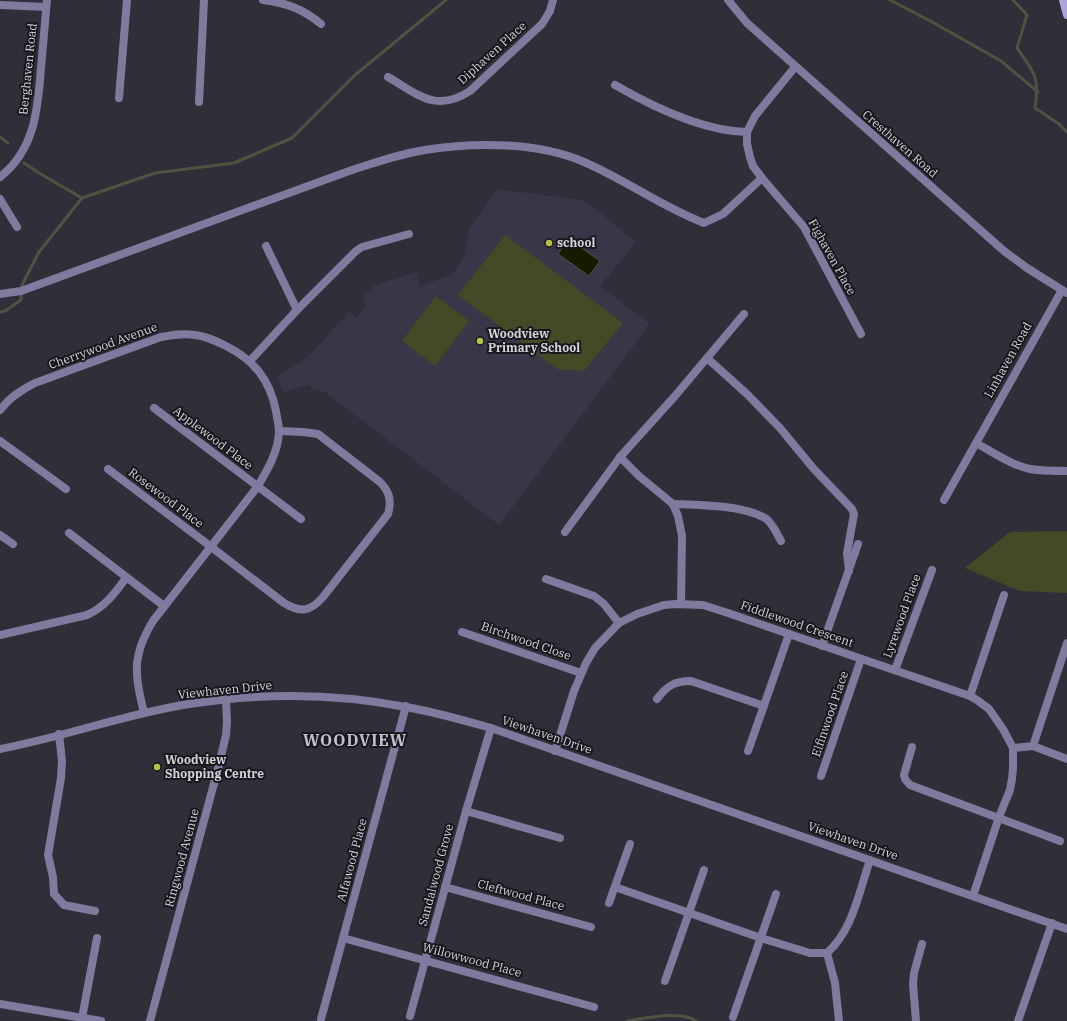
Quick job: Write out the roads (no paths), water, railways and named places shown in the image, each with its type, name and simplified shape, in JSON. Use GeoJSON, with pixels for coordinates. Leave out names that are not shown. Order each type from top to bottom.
{"type":"FeatureCollection","features":[{"type":"Feature","properties":{"kind":"main road"},"geometry":{"type":"LineString","coordinates":[[1063,0],[1067,15]]}},
{"type":"Feature","properties":{"kind":"street"},"geometry":{"type":"LineString","coordinates":[[119,98],[126,0]]}},
{"type":"Feature","properties":{"kind":"street"},"geometry":{"type":"LineString","coordinates":[[200,102],[204,0]]}},
{"type":"Feature","properties":{"kind":"street"},"geometry":{"type":"LineString","coordinates":[[263,0],[295,8],[308,14],[321,24]]}},
{"type":"Feature","properties":{"kind":"street","name":"Diphaven Place"},"geometry":{"type":"LineString","coordinates":[[388,78],[430,100],[448,101],[462,96],[470,91],[542,24],[550,11],[553,0]]}},
{"type":"Feature","properties":{"kind":"street","name":"Cresthaven Road"},"geometry":{"type":"LineString","coordinates":[[728,0],[747,23],[795,68],[1004,252],[1064,291]]}},
{"type":"Feature","properties":{"kind":"street"},"geometry":{"type":"LineString","coordinates":[[0,5],[47,4]]}},
{"type":"Feature","properties":{"kind":"street","name":"Berghaven Road"},"geometry":{"type":"LineString","coordinates":[[0,177],[19,156],[27,142],[33,126],[38,105],[47,4]]}},
{"type":"Feature","properties":{"kind":"street"},"geometry":{"type":"LineString","coordinates":[[615,85],[638,99],[660,109],[706,126],[731,132],[747,132],[755,116],[764,104],[795,68]]}},
{"type":"Feature","properties":{"kind":"street","name":"Fighaven Place"},"geometry":{"type":"LineString","coordinates":[[747,132],[747,144],[753,166],[804,227],[861,334]]}},
{"type":"Feature","properties":{"kind":"street"},"geometry":{"type":"LineString","coordinates":[[0,294],[21,291],[352,170],[379,161],[425,150],[468,146],[512,145],[555,153],[584,162],[683,215],[704,223],[723,214],[762,178]]}},
{"type":"Feature","properties":{"kind":"street"},"geometry":{"type":"LineString","coordinates":[[0,199],[17,227]]}},
{"type":"Feature","properties":{"kind":"street"},"geometry":{"type":"LineString","coordinates":[[250,361],[297,310],[356,251],[362,247],[409,234]]}},
{"type":"Feature","properties":{"kind":"street"},"geometry":{"type":"LineString","coordinates":[[266,246],[297,310]]}},
{"type":"Feature","properties":{"kind":"street","name":"Linhaven Road"},"geometry":{"type":"LineString","coordinates":[[944,500],[1064,291]]}},
{"type":"Feature","properties":{"kind":"street"},"geometry":{"type":"LineString","coordinates":[[565,532],[620,458],[744,314]]}},
{"type":"Feature","properties":{"kind":"street","name":"Cherrywood Avenue"},"geometry":{"type":"LineString","coordinates":[[0,410],[5,403],[22,389],[161,337],[179,334],[206,337],[234,350],[250,361],[263,378],[271,394],[279,431],[274,455],[267,471],[258,486],[210,546],[146,632],[137,656],[136,669],[144,713]]}},
{"type":"Feature","properties":{"kind":"street"},"geometry":{"type":"LineString","coordinates":[[707,358],[748,395],[780,428],[813,468],[852,509],[854,514],[847,553],[849,571]]}},
{"type":"Feature","properties":{"kind":"street","name":"Applewood Place"},"geometry":{"type":"LineString","coordinates":[[154,408],[258,486]]}},
{"type":"Feature","properties":{"kind":"street","name":"Rosewood Place"},"geometry":{"type":"LineString","coordinates":[[108,469],[284,603],[293,608],[302,610],[308,609],[315,606],[323,597],[388,514],[390,496],[380,482],[318,434],[312,432],[279,431]]}},
{"type":"Feature","properties":{"kind":"street"},"geometry":{"type":"LineString","coordinates":[[0,441],[66,489]]}},
{"type":"Feature","properties":{"kind":"street"},"geometry":{"type":"LineString","coordinates":[[976,443],[1011,462],[1028,468],[1050,471],[1067,471]]}},
{"type":"Feature","properties":{"kind":"street"},"geometry":{"type":"LineString","coordinates":[[620,458],[673,504],[678,516],[682,536],[680,604]]}},
{"type":"Feature","properties":{"kind":"street"},"geometry":{"type":"LineString","coordinates":[[258,486],[301,519]]}},
{"type":"Feature","properties":{"kind":"street"},"geometry":{"type":"LineString","coordinates":[[673,504],[700,504],[728,507],[750,512],[766,519],[781,541]]}},
{"type":"Feature","properties":{"kind":"street"},"geometry":{"type":"LineString","coordinates":[[69,533],[164,606]]}},
{"type":"Feature","properties":{"kind":"street"},"geometry":{"type":"LineString","coordinates":[[0,535],[13,544]]}},
{"type":"Feature","properties":{"kind":"street"},"geometry":{"type":"LineString","coordinates":[[822,646],[858,544]]}},
{"type":"Feature","properties":{"kind":"street","name":"Lyrewood Place"},"geometry":{"type":"LineString","coordinates":[[895,670],[932,570]]}},
{"type":"Feature","properties":{"kind":"street"},"geometry":{"type":"LineString","coordinates":[[0,635],[87,615],[97,611],[110,600],[126,578]]}},
{"type":"Feature","properties":{"kind":"street"},"geometry":{"type":"LineString","coordinates":[[546,579],[594,596],[604,604],[619,623]]}},
{"type":"Feature","properties":{"kind":"street"},"geometry":{"type":"LineString","coordinates":[[970,696],[1004,595]]}},
{"type":"Feature","properties":{"kind":"street","name":"Fiddlewood Crescent"},"geometry":{"type":"LineString","coordinates":[[555,750],[581,673],[595,648],[619,623],[654,607],[664,605],[703,605],[970,696],[989,709],[997,719],[1012,748],[1012,779],[1010,790],[999,817],[972,896]]}},
{"type":"Feature","properties":{"kind":"street","name":"Birchwood Close"},"geometry":{"type":"LineString","coordinates":[[462,632],[581,673]]}},
{"type":"Feature","properties":{"kind":"street"},"geometry":{"type":"LineString","coordinates":[[748,751],[789,634]]}},
{"type":"Feature","properties":{"kind":"street"},"geometry":{"type":"LineString","coordinates":[[1033,746],[1067,643]]}},
{"type":"Feature","properties":{"kind":"street","name":"Elfinwood Place"},"geometry":{"type":"LineString","coordinates":[[821,776],[861,659]]}},
{"type":"Feature","properties":{"kind":"street"},"geometry":{"type":"LineString","coordinates":[[656,698],[666,688],[682,681],[691,681],[764,706]]}},
{"type":"Feature","properties":{"kind":"street","name":"Viewhaven Drive"},"geometry":{"type":"LineString","coordinates":[[0,749],[144,713],[189,704],[226,700],[260,697],[328,697],[406,706],[491,728],[1067,929]]}},
{"type":"Feature","properties":{"kind":"street","name":"Ringwood Avenue"},"geometry":{"type":"LineString","coordinates":[[150,1021],[219,765],[226,735],[226,700]]}},
{"type":"Feature","properties":{"kind":"street","name":"Alfawood Place"},"geometry":{"type":"LineString","coordinates":[[321,1019],[406,706]]}},
{"type":"Feature","properties":{"kind":"street","name":"Sandalwood Grove"},"geometry":{"type":"LineString","coordinates":[[410,1016],[466,811],[491,728]]}},
{"type":"Feature","properties":{"kind":"street"},"geometry":{"type":"LineString","coordinates":[[59,734],[62,761],[61,778],[48,855],[53,877],[54,894],[64,905],[95,911]]}},
{"type":"Feature","properties":{"kind":"street"},"geometry":{"type":"LineString","coordinates":[[1012,748],[1033,746],[1067,759]]}},
{"type":"Feature","properties":{"kind":"street"},"geometry":{"type":"LineString","coordinates":[[912,747],[904,775],[905,779],[910,785],[1060,841]]}},
{"type":"Feature","properties":{"kind":"street","name":"Sandalwood Grove"},"geometry":{"type":"LineString","coordinates":[[466,811],[560,838]]}},
{"type":"Feature","properties":{"kind":"street"},"geometry":{"type":"LineString","coordinates":[[609,903],[630,844]]}},
{"type":"Feature","properties":{"kind":"street"},"geometry":{"type":"LineString","coordinates":[[614,887],[802,951],[810,953],[827,953],[843,935],[849,922],[870,860]]}},
{"type":"Feature","properties":{"kind":"street"},"geometry":{"type":"LineString","coordinates":[[665,981],[704,870]]}},
{"type":"Feature","properties":{"kind":"street","name":"Cleftwood Place"},"geometry":{"type":"LineString","coordinates":[[445,887],[592,927]]}},
{"type":"Feature","properties":{"kind":"street"},"geometry":{"type":"LineString","coordinates":[[733,1017],[776,894]]}},
{"type":"Feature","properties":{"kind":"street"},"geometry":{"type":"LineString","coordinates":[[1018,1021],[1052,923]]}},
{"type":"Feature","properties":{"kind":"street"},"geometry":{"type":"LineString","coordinates":[[82,1018],[97,938]]}},
{"type":"Feature","properties":{"kind":"street","name":"Willowwood Place"},"geometry":{"type":"LineString","coordinates":[[343,938],[594,1007]]}},
{"type":"Feature","properties":{"kind":"street"},"geometry":{"type":"LineString","coordinates":[[916,1021],[914,1003],[914,973],[922,944]]}},
{"type":"Feature","properties":{"kind":"street"},"geometry":{"type":"LineString","coordinates":[[827,953],[835,983],[839,1021]]}},
{"type":"Feature","properties":{"kind":"street"},"geometry":{"type":"LineString","coordinates":[[0,1004],[101,1021]]}},
{"type":"Feature","properties":{"kind":"waterway"},"geometry":{"type":"LineString","coordinates":[[24,163],[82,198],[155,173],[234,163],[292,138],[355,75],[446,0]]}},
{"type":"Feature","properties":{"kind":"waterway"},"geometry":{"type":"LineString","coordinates":[[890,0],[1001,61],[1038,92]]}},
{"type":"Feature","properties":{"kind":"waterway"},"geometry":{"type":"LineString","coordinates":[[1013,0],[1027,15],[1017,48],[1028,63],[1034,75],[1037,89],[1035,108],[1059,124],[1067,132]]}},
{"type":"Feature","properties":{"kind":"waterway"},"geometry":{"type":"LineString","coordinates":[[0,137],[8,143]]}},
{"type":"Feature","properties":{"kind":"waterway"},"geometry":{"type":"LineString","coordinates":[[0,312],[5,311],[21,300],[22,285],[39,252],[82,198]]}},
{"type":"Feature","properties":{"kind":"waterway"},"geometry":{"type":"LineString","coordinates":[[628,1021],[673,1015],[690,1018],[696,1021]]}},
{"type":"Feature","properties":{"kind":"place","name":"school"},"geometry":{"type":"Point","coordinates":[549,243]}},
{"type":"Feature","properties":{"kind":"place","name":"Woodview Primary School"},"geometry":{"type":"Point","coordinates":[480,341]}},
{"type":"Feature","properties":{"kind":"place","name":"Woodview Shopping Centre"},"geometry":{"type":"Point","coordinates":[157,767]}},
{"type":"Feature","properties":{"kind":"district","name":"WOODVIEW"},"geometry":{"type":"Point","coordinates":[355,740]}}]}
